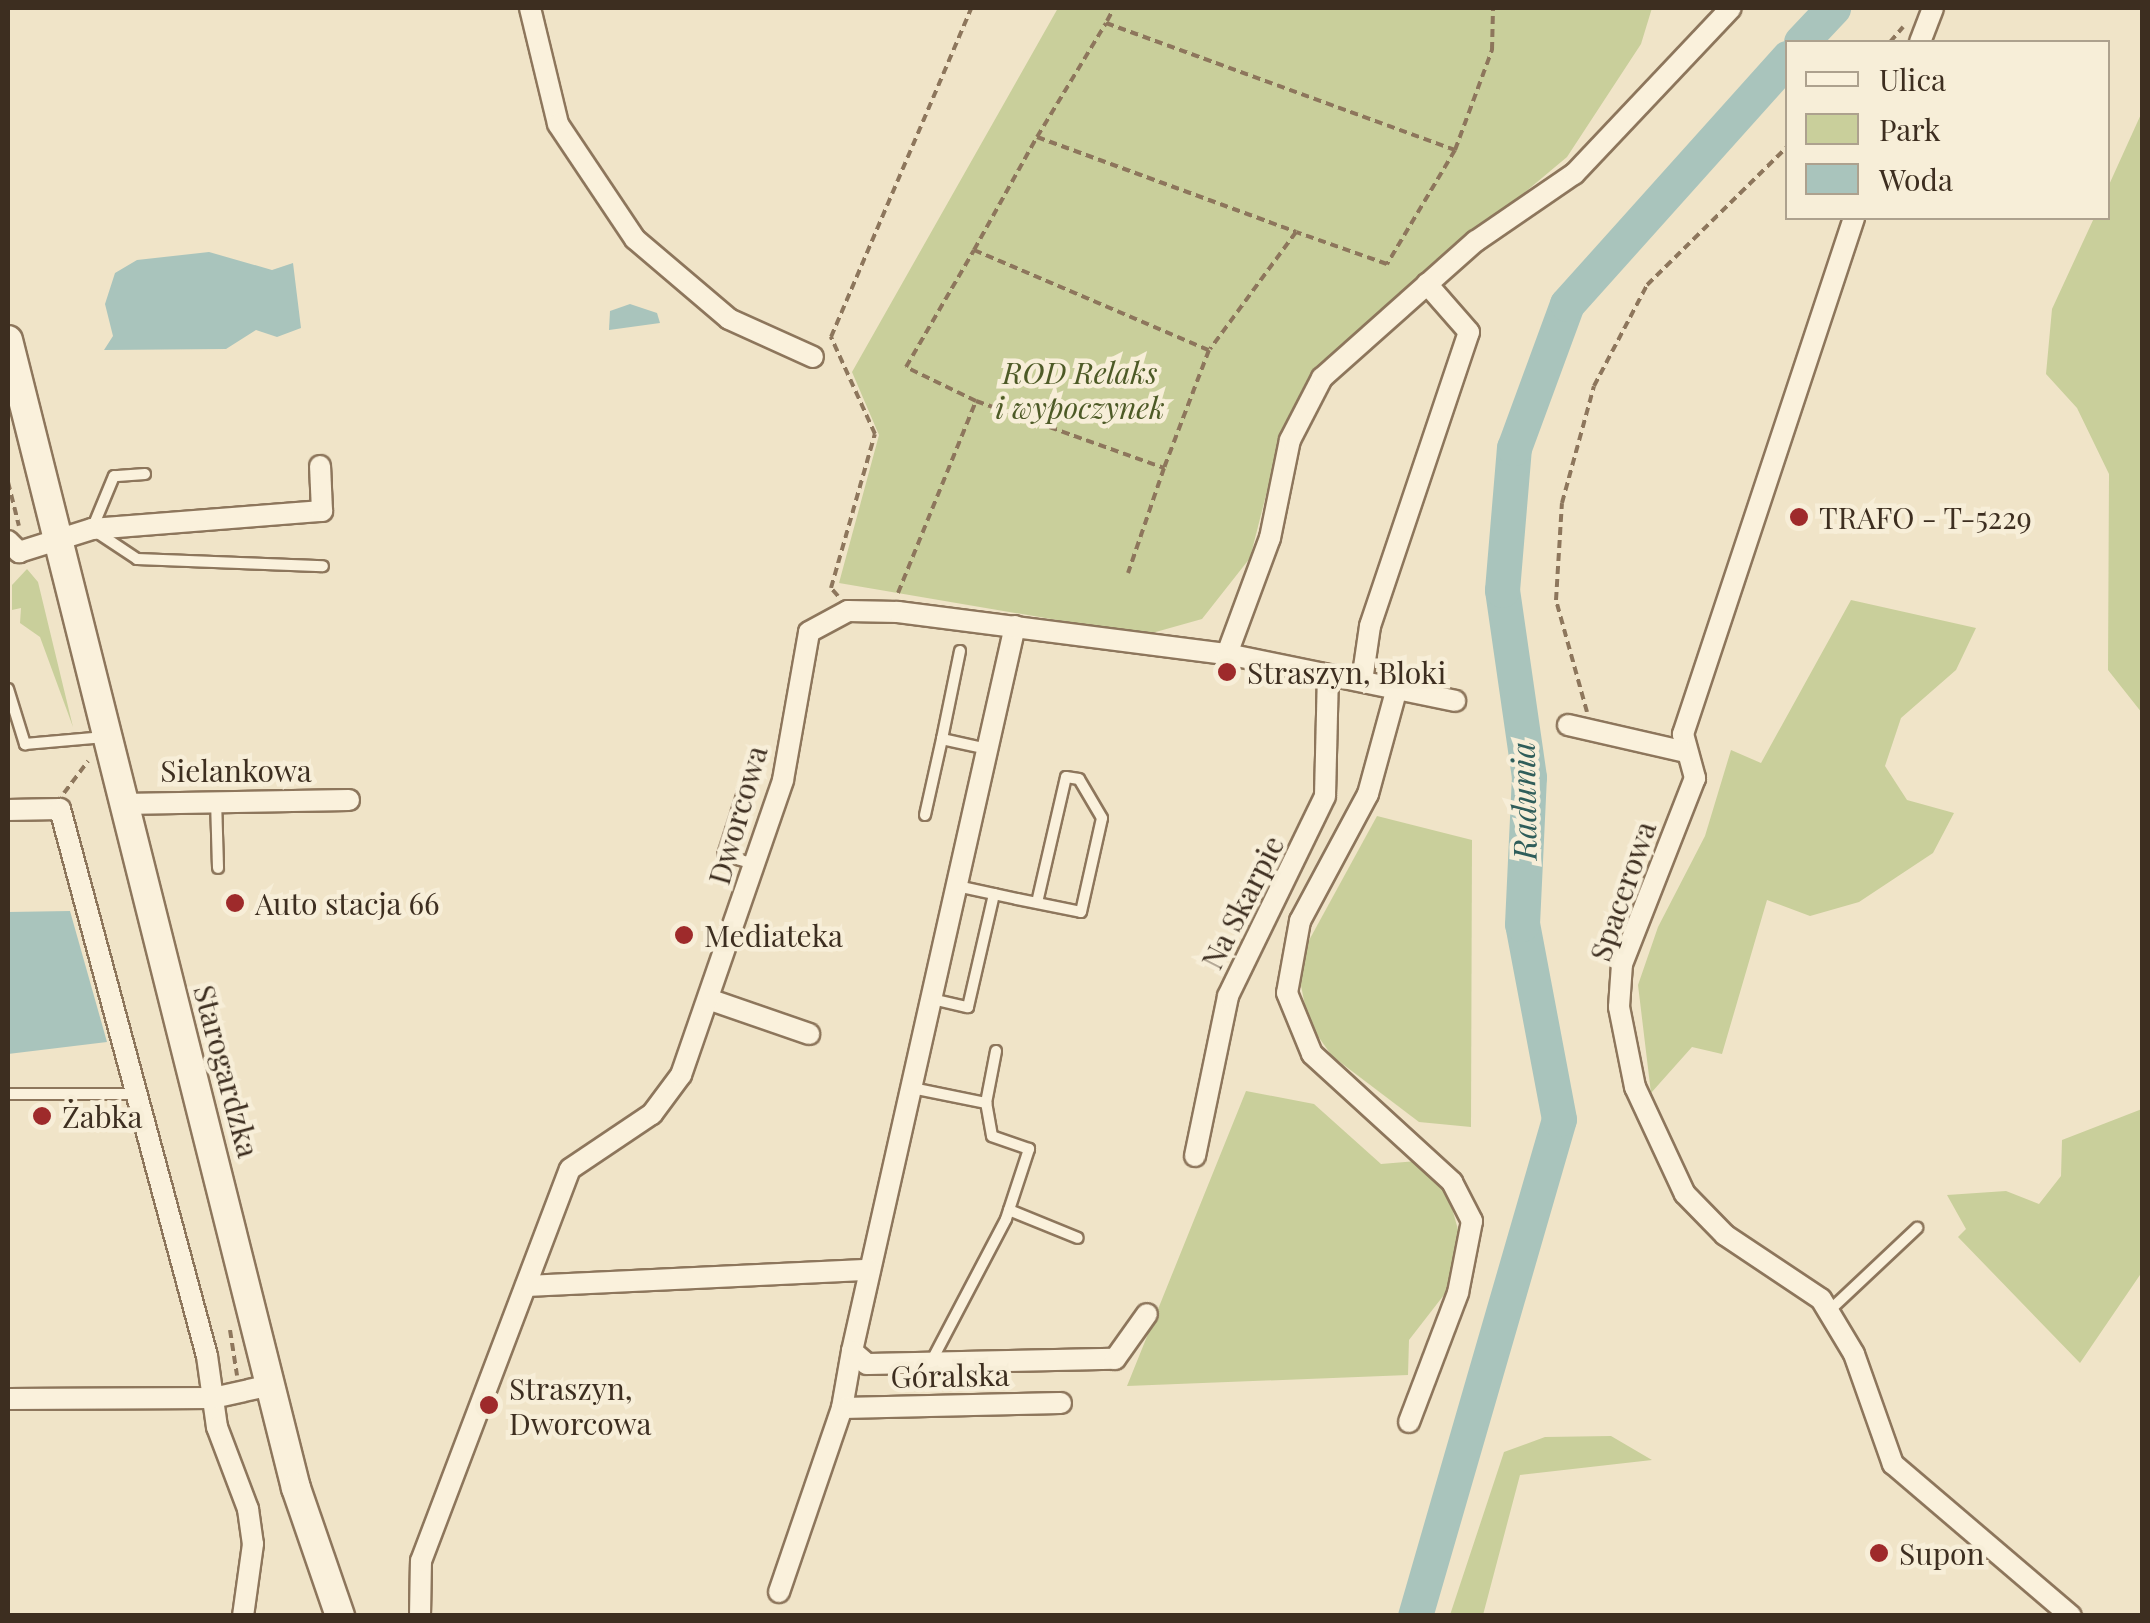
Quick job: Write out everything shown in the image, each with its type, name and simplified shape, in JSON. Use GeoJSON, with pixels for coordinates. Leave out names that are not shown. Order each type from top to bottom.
{"type":"FeatureCollection","features":[{"type":"Feature","properties":{"kind":"main road","name":"Starogardzka"},"geometry":{"type":"LineString","coordinates":[[8,340],[271,1385],[340,1616]]}},
{"type":"Feature","properties":{"kind":"street"},"geometry":{"type":"LineString","coordinates":[[530,8],[558,124],[635,239],[728,319],[813,356]]}},
{"type":"Feature","properties":{"kind":"street"},"geometry":{"type":"LineString","coordinates":[[1227,654],[1304,409],[1339,360],[1427,284],[1574,174],[1731,8]]}},
{"type":"Feature","properties":{"kind":"street"},"geometry":{"type":"LineString","coordinates":[[1921,40],[1933,8]]}},
{"type":"Feature","properties":{"kind":"street","name":"Spacerowa"},"geometry":{"type":"LineString","coordinates":[[1853,220],[1683,734],[1695,778],[1622,964],[1619,1007],[1636,1087],[1685,1194],[1724,1234],[1795,1276],[1830,1310],[1893,1464],[2071,1616]]}},
{"type":"Feature","properties":{"kind":"street"},"geometry":{"type":"LineString","coordinates":[[1362,681],[1370,626],[1469,332],[1427,284]]}},
{"type":"Feature","properties":{"kind":"street"},"geometry":{"type":"LineString","coordinates":[[13,547],[58,542],[92,530],[322,511],[320,466]]}},
{"type":"Feature","properties":{"kind":"street"},"geometry":{"type":"LineString","coordinates":[[848,611],[1015,626],[1227,654],[1455,701]]}},
{"type":"Feature","properties":{"kind":"street","name":"Dworcowa"},"geometry":{"type":"LineString","coordinates":[[420,1616],[422,1560],[570,1168],[662,1104],[711,1000],[757,865],[786,767],[797,662],[810,632],[848,611]]}},
{"type":"Feature","properties":{"kind":"street"},"geometry":{"type":"LineString","coordinates":[[1015,626],[852,1351],[867,1364],[1115,1359],[1146,1314]]}},
{"type":"Feature","properties":{"kind":"street","name":"Na Skarpie"},"geometry":{"type":"LineString","coordinates":[[1195,1156],[1228,996],[1325,796],[1328,675]]}},
{"type":"Feature","properties":{"kind":"street"},"geometry":{"type":"LineString","coordinates":[[1397,688],[1362,807],[1300,921],[1287,993],[1312,1054],[1452,1182],[1472,1221],[1458,1293],[1409,1422]]}},
{"type":"Feature","properties":{"kind":"street"},"geometry":{"type":"LineString","coordinates":[[1568,725],[1686,752]]}},
{"type":"Feature","properties":{"kind":"street","name":"Sielankowa"},"geometry":{"type":"LineString","coordinates":[[123,804],[216,799],[349,800]]}},
{"type":"Feature","properties":{"kind":"street"},"geometry":{"type":"LineString","coordinates":[[8,810],[60,809],[138,1094],[213,1398],[251,1527],[243,1616]]}},
{"type":"Feature","properties":{"kind":"street"},"geometry":{"type":"LineString","coordinates":[[711,1000],[809,1034]]}},
{"type":"Feature","properties":{"kind":"street"},"geometry":{"type":"LineString","coordinates":[[526,1286],[870,1270]]}},
{"type":"Feature","properties":{"kind":"street","name":"Góralska"},"geometry":{"type":"LineString","coordinates":[[779,1592],[842,1408],[852,1351]]}},
{"type":"Feature","properties":{"kind":"street"},"geometry":{"type":"LineString","coordinates":[[8,1399],[213,1398],[271,1385]]}},
{"type":"Feature","properties":{"kind":"street","name":"Góralska"},"geometry":{"type":"LineString","coordinates":[[842,1408],[1060,1403]]}},
{"type":"Feature","properties":{"kind":"lane"},"geometry":{"type":"LineString","coordinates":[[146,474],[114,476],[92,530],[137,559],[323,566]]}},
{"type":"Feature","properties":{"kind":"lane"},"geometry":{"type":"LineString","coordinates":[[925,814],[960,651]]}},
{"type":"Feature","properties":{"kind":"lane"},"geometry":{"type":"LineString","coordinates":[[8,689],[25,744]]}},
{"type":"Feature","properties":{"kind":"lane"},"geometry":{"type":"LineString","coordinates":[[8,744],[106,737]]}},
{"type":"Feature","properties":{"kind":"lane"},"geometry":{"type":"LineString","coordinates":[[942,739],[987,749]]}},
{"type":"Feature","properties":{"kind":"lane"},"geometry":{"type":"LineString","coordinates":[[754,758],[723,855],[757,865]]}},
{"type":"Feature","properties":{"kind":"lane"},"geometry":{"type":"LineString","coordinates":[[956,886],[1037,903],[1081,912],[1102,818],[1079,779],[1066,777],[1037,903]]}},
{"type":"Feature","properties":{"kind":"lane"},"geometry":{"type":"LineString","coordinates":[[216,799],[218,868]]}},
{"type":"Feature","properties":{"kind":"lane"},"geometry":{"type":"LineString","coordinates":[[930,999],[968,1007],[994,894]]}},
{"type":"Feature","properties":{"kind":"lane"},"geometry":{"type":"LineString","coordinates":[[930,1363],[1009,1210],[1029,1149],[992,1136],[986,1104],[996,1051]]}},
{"type":"Feature","properties":{"kind":"lane"},"geometry":{"type":"LineString","coordinates":[[910,1088],[986,1104]]}},
{"type":"Feature","properties":{"kind":"lane"},"geometry":{"type":"LineString","coordinates":[[8,1094],[138,1094]]}},
{"type":"Feature","properties":{"kind":"lane"},"geometry":{"type":"LineString","coordinates":[[1009,1210],[1078,1238]]}},
{"type":"Feature","properties":{"kind":"lane"},"geometry":{"type":"LineString","coordinates":[[1830,1310],[1917,1228]]}},
{"type":"Feature","properties":{"kind":"path"},"geometry":{"type":"LineString","coordinates":[[848,611],[831,588],[875,434],[831,338],[971,8]]}},
{"type":"Feature","properties":{"kind":"path"},"geometry":{"type":"LineString","coordinates":[[1114,8],[906,367],[976,401],[1164,468]]}},
{"type":"Feature","properties":{"kind":"path"},"geometry":{"type":"LineString","coordinates":[[1038,137],[1387,264],[1455,150],[1492,50],[1494,8]]}},
{"type":"Feature","properties":{"kind":"path"},"geometry":{"type":"LineString","coordinates":[[1106,22],[1455,150]]}},
{"type":"Feature","properties":{"kind":"path"},"geometry":{"type":"LineString","coordinates":[[1593,731],[1556,600],[1562,503],[1594,386],[1647,285],[1785,149]]}},
{"type":"Feature","properties":{"kind":"path"},"geometry":{"type":"LineString","coordinates":[[1128,574],[1209,350],[1296,232]]}},
{"type":"Feature","properties":{"kind":"path"},"geometry":{"type":"LineString","coordinates":[[974,250],[1209,350]]}},
{"type":"Feature","properties":{"kind":"path"},"geometry":{"type":"LineString","coordinates":[[891,612],[976,401]]}},
{"type":"Feature","properties":{"kind":"path"},"geometry":{"type":"LineString","coordinates":[[8,482],[13,547]]}},
{"type":"Feature","properties":{"kind":"path"},"geometry":{"type":"LineString","coordinates":[[77,771],[88,761]]}},
{"type":"Feature","properties":{"kind":"green space","name":"ROD Relaks i wypoczynek"},"geometry":{"type":"Polygon","coordinates":[[[1058,8],[1652,8],[1641,44],[1567,157],[1313,370],[1281,436],[1250,558],[1202,619],[1145,635],[839,583],[879,435],[852,372],[1058,8]]]}},
{"type":"Feature","properties":{"kind":"green space"},"geometry":{"type":"Polygon","coordinates":[[[2142,112],[2142,713],[2108,670],[2109,474],[2077,408],[2046,374],[2052,309],[2093,220],[2110,220],[2110,183],[2142,112]]]}},
{"type":"Feature","properties":{"kind":"green space"},"geometry":{"type":"Polygon","coordinates":[[[27,569],[38,582],[73,727],[40,637],[20,623],[21,608],[12,610],[12,585],[27,569]]]}},
{"type":"Feature","properties":{"kind":"green space"},"geometry":{"type":"Polygon","coordinates":[[[1851,600],[1976,628],[1956,670],[1901,718],[1885,766],[1907,800],[1954,813],[1933,853],[1859,902],[1810,916],[1767,900],[1722,1054],[1692,1047],[1651,1093],[1638,985],[1658,927],[1705,836],[1731,750],[1761,763],[1851,600]]]}},
{"type":"Feature","properties":{"kind":"green space"},"geometry":{"type":"Polygon","coordinates":[[[1377,816],[1472,840],[1471,1127],[1419,1122],[1332,1056],[1308,1022],[1300,980],[1307,944],[1377,816]]]}},
{"type":"Feature","properties":{"kind":"green space"},"geometry":{"type":"Polygon","coordinates":[[[1246,1091],[1314,1104],[1381,1164],[1417,1161],[1448,1194],[1459,1233],[1454,1282],[1409,1340],[1408,1375],[1127,1386],[1246,1091]]]}},
{"type":"Feature","properties":{"kind":"green space"},"geometry":{"type":"Polygon","coordinates":[[[2142,1109],[2142,1272],[2080,1363],[1958,1237],[1966,1229],[1947,1195],[2006,1191],[2039,1204],[2061,1176],[2062,1140],[2142,1109]]]}},
{"type":"Feature","properties":{"kind":"green space"},"geometry":{"type":"Polygon","coordinates":[[[1611,1436],[1652,1460],[1520,1475],[1483,1615],[1450,1615],[1504,1452],[1545,1437],[1611,1436]]]}},
{"type":"Feature","properties":{"kind":"water"},"geometry":{"type":"Polygon","coordinates":[[[209,252],[272,270],[293,263],[301,328],[277,337],[256,330],[226,349],[104,350],[113,336],[105,304],[115,273],[137,260],[209,252]]]}},
{"type":"Feature","properties":{"kind":"water"},"geometry":{"type":"Polygon","coordinates":[[[630,304],[657,313],[660,323],[609,330],[610,311],[630,304]]]}},
{"type":"Feature","properties":{"kind":"water"},"geometry":{"type":"Polygon","coordinates":[[[70,911],[107,1042],[8,1054],[8,912],[70,911]]]}},
{"type":"Feature","properties":{"kind":"waterway","name":"Radunia"},"geometry":{"type":"LineString","coordinates":[[1803,40],[1833,8]]}},
{"type":"Feature","properties":{"kind":"waterway","name":"Radunia"},"geometry":{"type":"LineString","coordinates":[[1415,1616],[1559,1119],[1522,924],[1529,777],[1502,590],[1514,448],[1567,304],[1785,61]]}},
{"type":"Feature","properties":{"kind":"place","name":"TRAFO - T-5229"},"geometry":{"type":"Point","coordinates":[1799,517]}},
{"type":"Feature","properties":{"kind":"place","name":"Straszyn, Bloki"},"geometry":{"type":"Point","coordinates":[1227,672]}},
{"type":"Feature","properties":{"kind":"place","name":"Auto stacja 66"},"geometry":{"type":"Point","coordinates":[235,903]}},
{"type":"Feature","properties":{"kind":"place","name":"Mediateka"},"geometry":{"type":"Point","coordinates":[684,935]}},
{"type":"Feature","properties":{"kind":"place","name":"Żabka"},"geometry":{"type":"Point","coordinates":[42,1116]}},
{"type":"Feature","properties":{"kind":"place","name":"Straszyn, Dworcowa"},"geometry":{"type":"Point","coordinates":[489,1405]}},
{"type":"Feature","properties":{"kind":"place","name":"Supon"},"geometry":{"type":"Point","coordinates":[1879,1553]}}]}
